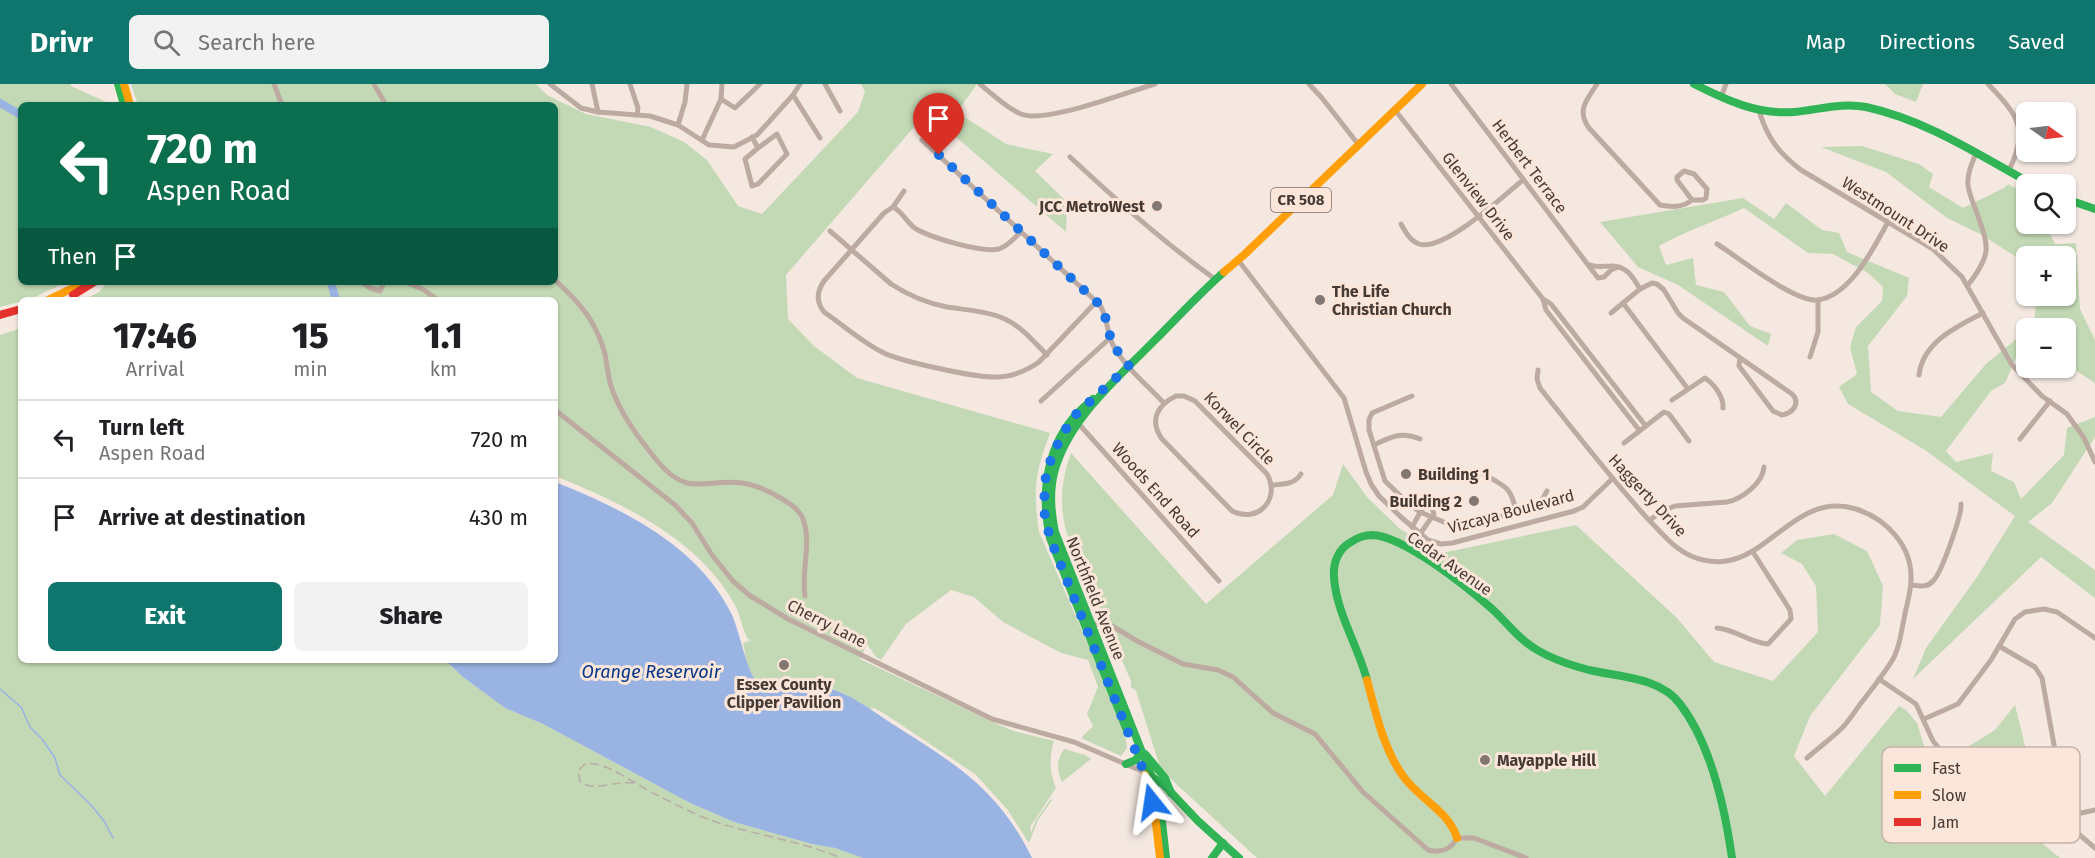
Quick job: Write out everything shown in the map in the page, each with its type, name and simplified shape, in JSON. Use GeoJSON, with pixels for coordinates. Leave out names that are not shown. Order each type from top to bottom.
{"type":"FeatureCollection","features":[{"type":"Feature","properties":{"kind":"main road"},"geometry":{"type":"LineString","coordinates":[[118,84],[123,102]]}},
{"type":"Feature","properties":{"kind":"main road"},"geometry":{"type":"LineString","coordinates":[[124,84],[129,102]]}},
{"type":"Feature","properties":{"kind":"main road","name":"Northfield Avenue"},"geometry":{"type":"LineString","coordinates":[[1140,753],[1053,545],[1044,511],[1045,481],[1050,462],[1060,439],[1129,366],[1215,279],[1238,260],[1422,84]]}},
{"type":"Feature","properties":{"kind":"main road"},"geometry":{"type":"LineString","coordinates":[[1694,84],[1747,109],[1759,111],[1792,112],[1848,105],[1899,116],[1927,127],[2016,176]]}},
{"type":"Feature","properties":{"kind":"main road"},"geometry":{"type":"LineString","coordinates":[[2076,202],[2095,209]]}},
{"type":"Feature","properties":{"kind":"main road"},"geometry":{"type":"LineString","coordinates":[[54,297],[79,285]]}},
{"type":"Feature","properties":{"kind":"main road"},"geometry":{"type":"LineString","coordinates":[[68,297],[90,285]]}},
{"type":"Feature","properties":{"kind":"main road"},"geometry":{"type":"LineString","coordinates":[[0,315],[18,310]]}},
{"type":"Feature","properties":{"kind":"main road"},"geometry":{"type":"LineString","coordinates":[[0,321],[18,316]]}},
{"type":"Feature","properties":{"kind":"main road","name":"Northfield Avenue"},"geometry":{"type":"LineString","coordinates":[[1076,420],[1055,466],[1051,508],[1055,532],[1147,773],[1163,824],[1166,858]]}},
{"type":"Feature","properties":{"kind":"main road","name":"Cedar Avenue"},"geometry":{"type":"LineString","coordinates":[[1459,838],[1449,820],[1413,790],[1402,775],[1384,738],[1333,577],[1333,568],[1341,550],[1357,538],[1383,536],[1406,547],[1462,584],[1494,610],[1521,638],[1546,656],[1566,664],[1668,691],[1689,718],[1705,752],[1722,803],[1732,858]]}},
{"type":"Feature","properties":{"kind":"main road"},"geometry":{"type":"LineString","coordinates":[[1126,764],[1132,762],[1140,753],[1165,778],[1171,793]]}},
{"type":"Feature","properties":{"kind":"main road"},"geometry":{"type":"LineString","coordinates":[[1147,773],[1239,858]]}},
{"type":"Feature","properties":{"kind":"main road","name":"Northfield Avenue"},"geometry":{"type":"LineString","coordinates":[[1147,773],[1160,858]]}},
{"type":"Feature","properties":{"kind":"main road"},"geometry":{"type":"LineString","coordinates":[[1212,858],[1223,843]]}},
{"type":"Feature","properties":{"kind":"street"},"geometry":{"type":"LineString","coordinates":[[274,84],[281,102]]}},
{"type":"Feature","properties":{"kind":"street"},"geometry":{"type":"LineString","coordinates":[[374,84],[384,102]]}},
{"type":"Feature","properties":{"kind":"street"},"geometry":{"type":"LineString","coordinates":[[550,84],[581,108],[598,112],[650,116],[678,125],[709,145],[734,147],[752,137],[793,95],[800,84]]}},
{"type":"Feature","properties":{"kind":"street"},"geometry":{"type":"LineString","coordinates":[[592,84],[598,112]]}},
{"type":"Feature","properties":{"kind":"street"},"geometry":{"type":"LineString","coordinates":[[630,84],[638,108],[637,115]]}},
{"type":"Feature","properties":{"kind":"street"},"geometry":{"type":"LineString","coordinates":[[678,125],[685,102],[687,84]]}},
{"type":"Feature","properties":{"kind":"street"},"geometry":{"type":"LineString","coordinates":[[702,140],[721,99],[722,84]]}},
{"type":"Feature","properties":{"kind":"street"},"geometry":{"type":"LineString","coordinates":[[721,99],[735,108],[760,84]]}},
{"type":"Feature","properties":{"kind":"street"},"geometry":{"type":"LineString","coordinates":[[825,84],[840,111]]}},
{"type":"Feature","properties":{"kind":"street"},"geometry":{"type":"LineString","coordinates":[[980,84],[1014,110],[1037,117],[1155,84]]}},
{"type":"Feature","properties":{"kind":"street"},"geometry":{"type":"LineString","coordinates":[[1309,84],[1358,144]]}},
{"type":"Feature","properties":{"kind":"street","name":"Herbert Terrace"},"geometry":{"type":"LineString","coordinates":[[1451,84],[1600,279],[1618,267]]}},
{"type":"Feature","properties":{"kind":"street"},"geometry":{"type":"LineString","coordinates":[[1597,84],[1583,107],[1582,114],[1589,128],[1660,205],[1673,207],[1706,198],[1708,192],[1694,174],[1684,171],[1677,177],[1692,200]]}},
{"type":"Feature","properties":{"kind":"street"},"geometry":{"type":"LineString","coordinates":[[1721,97],[1726,84]]}},
{"type":"Feature","properties":{"kind":"street"},"geometry":{"type":"LineString","coordinates":[[1988,84],[2008,105],[2017,123],[2019,140],[2017,152],[2008,172]]}},
{"type":"Feature","properties":{"kind":"street"},"geometry":{"type":"LineString","coordinates":[[793,95],[820,138]]}},
{"type":"Feature","properties":{"kind":"street","name":"Glenview Drive"},"geometry":{"type":"LineString","coordinates":[[1395,110],[1645,425]]}},
{"type":"Feature","properties":{"kind":"street","name":"Westmount Drive"},"geometry":{"type":"LineString","coordinates":[[1759,111],[1769,137],[1786,159],[1934,250],[1968,285],[2012,365],[2028,384],[2067,414],[2084,438],[2095,462]]}},
{"type":"Feature","properties":{"kind":"street"},"geometry":{"type":"LineString","coordinates":[[777,134],[787,154],[758,184],[752,186],[745,159],[758,148],[777,134]]}},
{"type":"Feature","properties":{"kind":"street"},"geometry":{"type":"LineString","coordinates":[[752,137],[758,148]]}},
{"type":"Feature","properties":{"kind":"street"},"geometry":{"type":"LineString","coordinates":[[922,140],[1102,308],[1110,338],[1116,350],[1164,403]]}},
{"type":"Feature","properties":{"kind":"street"},"geometry":{"type":"LineString","coordinates":[[1968,285],[1981,269],[1987,251],[1984,233],[1968,187],[1969,173],[1976,153]]}},
{"type":"Feature","properties":{"kind":"street"},"geometry":{"type":"LineString","coordinates":[[1070,157],[1115,199],[1215,279]]}},
{"type":"Feature","properties":{"kind":"street"},"geometry":{"type":"LineString","coordinates":[[1401,224],[1415,243],[1433,245],[1454,235],[1523,180]]}},
{"type":"Feature","properties":{"kind":"street"},"geometry":{"type":"LineString","coordinates":[[904,191],[893,207],[884,213],[821,285],[818,298],[824,312],[881,352],[972,374],[1009,376],[1030,369],[1047,355],[1096,302]]}},
{"type":"Feature","properties":{"kind":"street"},"geometry":{"type":"LineString","coordinates":[[893,207],[907,222],[928,234],[983,249],[1001,248],[1021,232]]}},
{"type":"Feature","properties":{"kind":"street"},"geometry":{"type":"LineString","coordinates":[[1718,244],[1794,295],[1818,300],[1831,295],[1858,271],[1888,222]]}},
{"type":"Feature","properties":{"kind":"street"},"geometry":{"type":"LineString","coordinates":[[830,231],[902,291],[944,306],[1003,318],[1025,332],[1047,355]]}},
{"type":"Feature","properties":{"kind":"street","name":"Vizcaya Boulevard"},"geometry":{"type":"LineString","coordinates":[[1238,260],[1344,399],[1371,484],[1379,496],[1420,534],[1434,543],[1452,543],[1573,511],[1582,507],[1612,479]]}},
{"type":"Feature","properties":{"kind":"street"},"geometry":{"type":"LineString","coordinates":[[1588,264],[1596,267],[1618,267],[1630,274],[1640,289]]}},
{"type":"Feature","properties":{"kind":"street"},"geometry":{"type":"LineString","coordinates":[[558,283],[579,302],[596,326],[605,354],[611,386],[628,424],[673,477],[695,485],[743,483],[769,490],[788,502],[803,516],[807,533],[805,596]]}},
{"type":"Feature","properties":{"kind":"street"},"geometry":{"type":"LineString","coordinates":[[1611,313],[1640,289],[1647,285],[1657,284],[1664,290],[1683,318],[1740,358],[1795,397],[1796,404],[1791,412],[1782,415],[1773,411],[1739,366],[1740,358]]}},
{"type":"Feature","properties":{"kind":"street"},"geometry":{"type":"LineString","coordinates":[[366,285],[381,291],[383,285]]}},
{"type":"Feature","properties":{"kind":"street"},"geometry":{"type":"LineString","coordinates":[[413,285],[434,297]]}},
{"type":"Feature","properties":{"kind":"street","name":"Glenview Drive"},"geometry":{"type":"LineString","coordinates":[[1543,299],[1546,310],[1639,430]]}},
{"type":"Feature","properties":{"kind":"street"},"geometry":{"type":"LineString","coordinates":[[1810,357],[1818,332],[1818,300]]}},
{"type":"Feature","properties":{"kind":"street"},"geometry":{"type":"LineString","coordinates":[[1623,303],[1688,389]]}},
{"type":"Feature","properties":{"kind":"street"},"geometry":{"type":"LineString","coordinates":[[1918,375],[1925,355],[1938,340],[1983,313]]}},
{"type":"Feature","properties":{"kind":"street"},"geometry":{"type":"LineString","coordinates":[[1041,401],[1110,338]]}},
{"type":"Feature","properties":{"kind":"street","name":"Haggerty Drive"},"geometry":{"type":"LineString","coordinates":[[1538,370],[1537,379],[1540,388],[1612,479],[1670,543],[1689,555],[1716,562],[1727,561],[1753,552],[1800,516],[1810,511],[1832,507],[1854,508],[1883,522],[1898,539],[1910,568],[1911,585],[1898,647],[1893,659],[1842,728],[1807,758]]}},
{"type":"Feature","properties":{"kind":"street"},"geometry":{"type":"LineString","coordinates":[[1672,400],[1703,378],[1707,378],[1722,398],[1723,408]]}},
{"type":"Feature","properties":{"kind":"street","name":"Korwel Circle"},"geometry":{"type":"LineString","coordinates":[[1176,396],[1195,400],[1267,474],[1272,485],[1269,501],[1258,512],[1242,514],[1232,511],[1158,434],[1154,420],[1164,403],[1176,396]]}},
{"type":"Feature","properties":{"kind":"street"},"geometry":{"type":"LineString","coordinates":[[1412,396],[1372,413],[1369,430],[1385,481],[1420,512],[1446,523],[1467,525],[1533,508],[1540,503],[1547,491]]}},
{"type":"Feature","properties":{"kind":"street"},"geometry":{"type":"LineString","coordinates":[[2020,439],[2050,401]]}},
{"type":"Feature","properties":{"kind":"street","name":"Cherry Lane"},"geometry":{"type":"LineString","coordinates":[[558,412],[675,506],[692,523],[733,581],[769,608],[830,641],[992,719],[1028,731],[1074,742],[1147,773]]}},
{"type":"Feature","properties":{"kind":"street"},"geometry":{"type":"LineString","coordinates":[[1624,443],[1665,412],[1689,441]]}},
{"type":"Feature","properties":{"kind":"street","name":"Woods End Road"},"geometry":{"type":"LineString","coordinates":[[1076,420],[1219,581]]}},
{"type":"Feature","properties":{"kind":"street"},"geometry":{"type":"LineString","coordinates":[[1374,445],[1392,436],[1411,435],[1420,439]]}},
{"type":"Feature","properties":{"kind":"street"},"geometry":{"type":"LineString","coordinates":[[1650,520],[1662,511],[1675,506],[1735,500],[1759,482],[1764,467]]}},
{"type":"Feature","properties":{"kind":"street"},"geometry":{"type":"LineString","coordinates":[[1272,485],[1290,483],[1298,479],[1301,474]]}},
{"type":"Feature","properties":{"kind":"street"},"geometry":{"type":"LineString","coordinates":[[1483,474],[1507,487],[1514,497],[1516,513]]}},
{"type":"Feature","properties":{"kind":"street"},"geometry":{"type":"LineString","coordinates":[[1911,585],[1926,586],[1935,579],[1960,516],[1961,504]]}},
{"type":"Feature","properties":{"kind":"street"},"geometry":{"type":"LineString","coordinates":[[1413,527],[1420,512]]}},
{"type":"Feature","properties":{"kind":"street"},"geometry":{"type":"LineString","coordinates":[[1420,534],[1431,518]]}},
{"type":"Feature","properties":{"kind":"street"},"geometry":{"type":"LineString","coordinates":[[1717,628],[1731,630],[1760,643],[1768,644],[1791,619],[1790,610],[1753,552]]}},
{"type":"Feature","properties":{"kind":"street"},"geometry":{"type":"LineString","coordinates":[[1924,719],[1958,704],[2015,620],[2025,612],[2037,609],[2057,612],[2095,638]]}},
{"type":"Feature","properties":{"kind":"street"},"geometry":{"type":"LineString","coordinates":[[1092,624],[1110,624],[1137,641],[1183,664],[1218,670],[1233,676],[1273,713],[1315,734],[1363,792],[1428,850],[1439,852],[1451,846],[1459,838],[1474,838],[1526,858]]}},
{"type":"Feature","properties":{"kind":"street"},"geometry":{"type":"LineString","coordinates":[[1999,646],[2035,667],[2042,678],[2054,747]]}},
{"type":"Feature","properties":{"kind":"street"},"geometry":{"type":"LineString","coordinates":[[1879,679],[1916,704],[1937,747]]}},
{"type":"Feature","properties":{"kind":"street"},"geometry":{"type":"LineString","coordinates":[[2080,813],[2095,810]]}},
{"type":"Feature","properties":{"kind":"street"},"geometry":{"type":"LineString","coordinates":[[2080,835],[2095,848]]}},
{"type":"Feature","properties":{"kind":"green space"},"geometry":{"type":"Polygon","coordinates":[[[0,84],[71,84],[106,102],[18,102],[18,285],[60,285],[34,297],[18,297],[18,302],[0,307],[0,84]]]}},
{"type":"Feature","properties":{"kind":"green space"},"geometry":{"type":"Polygon","coordinates":[[[131,84],[536,84],[547,95],[586,114],[651,127],[684,142],[707,160],[738,206],[762,214],[858,112],[865,92],[861,84],[977,84],[957,112],[1006,144],[1053,154],[1035,171],[1067,202],[1066,232],[927,112],[786,275],[788,319],[814,346],[857,378],[1050,433],[1038,471],[1036,504],[1039,532],[1124,727],[1127,748],[1121,756],[1081,738],[1093,726],[1087,714],[1098,687],[1088,660],[1061,653],[1003,622],[974,597],[951,590],[906,624],[881,660],[867,644],[860,659],[999,725],[1054,741],[1050,764],[1056,788],[1030,827],[1031,833],[1036,820],[1053,799],[1038,820],[1029,843],[1007,809],[975,774],[885,714],[874,708],[870,709],[843,693],[825,687],[777,687],[759,683],[753,678],[748,666],[743,643],[751,640],[746,635],[737,609],[719,581],[701,560],[679,542],[632,511],[558,477],[558,297],[90,297],[105,285],[558,285],[558,102],[137,102],[131,84]]]}},
{"type":"Feature","properties":{"kind":"green space"},"geometry":{"type":"Polygon","coordinates":[[[1885,84],[1923,84],[1916,102],[1895,94],[1885,84]]]}},
{"type":"Feature","properties":{"kind":"green space"},"geometry":{"type":"Polygon","coordinates":[[[1862,146],[1919,164],[1933,174],[1929,187],[1963,208],[2008,184],[2016,188],[2016,234],[2050,234],[2055,244],[2076,243],[2080,309],[2095,340],[2095,383],[2076,371],[2076,318],[2035,318],[2036,306],[2076,306],[2076,246],[2016,246],[2016,257],[1982,235],[1947,218],[1886,172],[1821,147],[1862,146]]]}},
{"type":"Feature","properties":{"kind":"green space"},"geometry":{"type":"Polygon","coordinates":[[[1743,198],[1774,219],[1786,203],[1822,230],[1839,233],[1847,252],[1909,278],[1907,296],[1868,346],[1871,392],[1898,411],[1941,417],[1986,364],[2016,339],[2016,357],[2005,383],[1991,391],[1946,451],[1956,462],[1993,453],[1991,471],[2014,482],[2021,499],[2064,455],[2067,428],[2095,417],[2095,437],[2052,503],[2028,522],[2095,570],[2095,598],[2041,557],[1913,679],[1926,648],[1977,577],[2015,516],[1925,450],[1848,404],[1839,387],[1857,374],[1850,347],[1856,327],[1882,301],[1883,287],[1868,273],[1833,254],[1808,253],[1744,208],[1659,246],[1666,265],[1693,258],[1696,285],[1724,292],[1750,326],[1771,334],[1768,346],[1678,285],[1638,267],[1600,222],[1743,198]]]}},
{"type":"Feature","properties":{"kind":"green space"},"geometry":{"type":"Polygon","coordinates":[[[18,329],[18,663],[448,663],[505,708],[543,724],[690,803],[734,822],[812,844],[835,848],[863,858],[0,858],[0,335],[18,329]]]}},
{"type":"Feature","properties":{"kind":"green space"},"geometry":{"type":"Polygon","coordinates":[[[1071,453],[1206,604],[1333,495],[1343,464],[1367,497],[1400,529],[1442,553],[1576,525],[1677,618],[1714,662],[1773,681],[1818,632],[1816,586],[1802,564],[1781,553],[1797,540],[1834,534],[1867,551],[1883,586],[1880,625],[1810,716],[1794,756],[1825,796],[1899,706],[1906,710],[1917,723],[1924,747],[1882,747],[1882,843],[2042,843],[2060,858],[1257,858],[1161,770],[1136,691],[1131,687],[1131,681],[1067,534],[1062,493],[1071,453]]]}},
{"type":"Feature","properties":{"kind":"green space"},"geometry":{"type":"Polygon","coordinates":[[[2015,705],[2025,747],[1968,747],[1995,730],[2015,705]]]}},
{"type":"Feature","properties":{"kind":"green space"},"geometry":{"type":"Polygon","coordinates":[[[1064,749],[1091,759],[1062,782],[1058,766],[1064,749]]]}},
{"type":"Feature","properties":{"kind":"water","name":"Orange Reservoir"},"geometry":{"type":"Polygon","coordinates":[[[558,483],[607,504],[657,533],[700,569],[718,591],[732,615],[750,671],[757,682],[767,687],[811,684],[853,698],[935,751],[972,779],[1004,813],[1032,858],[863,858],[835,848],[812,844],[734,822],[690,803],[543,724],[505,708],[448,663],[558,663],[558,483]]]}},
{"type":"Feature","properties":{"kind":"waterway"},"geometry":{"type":"LineString","coordinates":[[0,103],[18,113]]}},
{"type":"Feature","properties":{"kind":"waterway"},"geometry":{"type":"LineString","coordinates":[[332,285],[335,297]]}},
{"type":"Feature","properties":{"kind":"waterway"},"geometry":{"type":"LineString","coordinates":[[0,689],[21,707],[30,727],[42,739],[55,758],[60,775],[91,805],[104,821],[113,838]]}},
{"type":"Feature","properties":{"kind":"railway"},"geometry":{"type":"LineString","coordinates":[[634,783],[591,786],[580,781],[578,771],[585,764],[601,765],[705,818],[841,858]]}},
{"type":"Feature","properties":{"kind":"traffic: fast"},"geometry":{"type":"LineString","coordinates":[[118,84],[123,102]]}},
{"type":"Feature","properties":{"kind":"traffic: fast"},"geometry":{"type":"LineString","coordinates":[[1694,84],[1730,101],[1767,111],[1794,112],[1848,105],[1888,113],[1931,129],[2016,175]]}},
{"type":"Feature","properties":{"kind":"traffic: fast"},"geometry":{"type":"LineString","coordinates":[[2076,202],[2095,209]]}},
{"type":"Feature","properties":{"kind":"traffic: fast"},"geometry":{"type":"LineString","coordinates":[[1166,858],[1161,813],[1151,775],[1055,532],[1051,488],[1061,453],[1082,417],[1110,385],[1224,272]]}},
{"type":"Feature","properties":{"kind":"traffic: fast"},"geometry":{"type":"LineString","coordinates":[[1093,399],[1073,418],[1056,445],[1046,491],[1047,522],[1050,538],[1128,733]]}},
{"type":"Feature","properties":{"kind":"traffic: fast"},"geometry":{"type":"LineString","coordinates":[[1367,680],[1339,603],[1334,572],[1337,557],[1346,545],[1356,539],[1372,535],[1401,544],[1434,564],[1480,599],[1522,639],[1540,652],[1582,668],[1650,683],[1672,695],[1691,720],[1708,757],[1721,798],[1732,858]]}},
{"type":"Feature","properties":{"kind":"traffic: fast"},"geometry":{"type":"LineString","coordinates":[[1145,754],[1165,778],[1171,793]]}},
{"type":"Feature","properties":{"kind":"traffic: fast"},"geometry":{"type":"LineString","coordinates":[[1126,764],[1136,760],[1138,756]]}},
{"type":"Feature","properties":{"kind":"traffic: fast"},"geometry":{"type":"LineString","coordinates":[[1148,774],[1164,785],[1198,821],[1239,858]]}},
{"type":"Feature","properties":{"kind":"traffic: fast"},"geometry":{"type":"LineString","coordinates":[[1212,858],[1223,843]]}},
{"type":"Feature","properties":{"kind":"traffic: slow"},"geometry":{"type":"LineString","coordinates":[[124,84],[129,102]]}},
{"type":"Feature","properties":{"kind":"traffic: slow"},"geometry":{"type":"LineString","coordinates":[[1224,272],[1422,84]]}},
{"type":"Feature","properties":{"kind":"traffic: slow"},"geometry":{"type":"LineString","coordinates":[[54,297],[79,285]]}},
{"type":"Feature","properties":{"kind":"traffic: slow"},"geometry":{"type":"LineString","coordinates":[[1367,680],[1381,730],[1396,765],[1409,784],[1447,820],[1457,838]]}},
{"type":"Feature","properties":{"kind":"traffic: slow"},"geometry":{"type":"LineString","coordinates":[[1145,775],[1155,815],[1160,858]]}},
{"type":"Feature","properties":{"kind":"traffic: jam"},"geometry":{"type":"LineString","coordinates":[[73,295],[89,285]]}},
{"type":"Feature","properties":{"kind":"traffic: jam"},"geometry":{"type":"LineString","coordinates":[[0,315],[18,310]]}},
{"type":"Feature","properties":{"kind":"place","name":"JCC MetroWest"},"geometry":{"type":"Point","coordinates":[1157,206]}},
{"type":"Feature","properties":{"kind":"place","name":"The Life Christian Church"},"geometry":{"type":"Point","coordinates":[1320,300]}},
{"type":"Feature","properties":{"kind":"place","name":"Building 1"},"geometry":{"type":"Point","coordinates":[1406,474]}},
{"type":"Feature","properties":{"kind":"place","name":"Building 2"},"geometry":{"type":"Point","coordinates":[1474,501]}},
{"type":"Feature","properties":{"kind":"place","name":"Essex County Clipper Pavilion"},"geometry":{"type":"Point","coordinates":[784,665]}},
{"type":"Feature","properties":{"kind":"place","name":"Mayapple Hill"},"geometry":{"type":"Point","coordinates":[1485,760]}},
{"type":"Feature","properties":{"kind":"route"},"geometry":{"type":"LineString","coordinates":[[939,155],[1099,304],[1105,316],[1112,344],[1129,366],[1069,423],[1050,462],[1043,499],[1050,538],[1144,772],[1152,802]]}}]}
